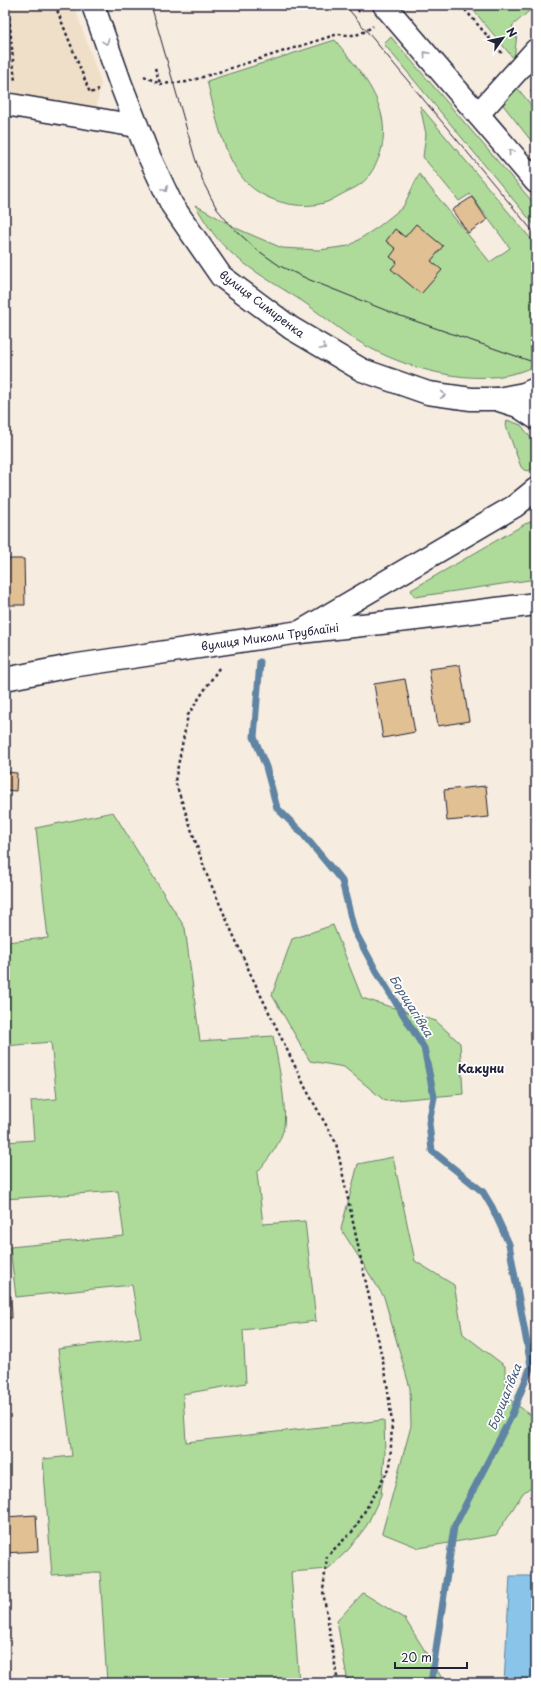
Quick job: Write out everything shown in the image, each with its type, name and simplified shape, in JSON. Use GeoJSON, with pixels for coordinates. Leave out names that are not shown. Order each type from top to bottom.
{"type":"FeatureCollection","features":[{"type":"Feature","properties":{"kind":"street","name":"вулиця Симиренка"},"geometry":{"type":"LineString","coordinates":[[93,5],[137,126],[172,205],[221,276],[291,328],[362,370],[428,393],[471,399],[496,399],[518,406],[536,418]]}},
{"type":"Feature","properties":{"kind":"street"},"geometry":{"type":"LineString","coordinates":[[384,5],[536,182]]}},
{"type":"Feature","properties":{"kind":"street"},"geometry":{"type":"LineString","coordinates":[[478,114],[536,50]]}},
{"type":"Feature","properties":{"kind":"street"},"geometry":{"type":"LineString","coordinates":[[11,105],[137,126]]}},
{"type":"Feature","properties":{"kind":"street"},"geometry":{"type":"LineString","coordinates":[[496,399],[524,394],[536,389]]}},
{"type":"Feature","properties":{"kind":"street"},"geometry":{"type":"LineString","coordinates":[[300,632],[515,506],[536,489]]}},
{"type":"Feature","properties":{"kind":"street"},"geometry":{"type":"LineString","coordinates":[[515,506],[536,500]]}},
{"type":"Feature","properties":{"kind":"street","name":"вулиця Миколи Трублаїні"},"geometry":{"type":"LineString","coordinates":[[5,679],[71,666],[236,641],[536,604]]}},
{"type":"Feature","properties":{"kind":"path"},"geometry":{"type":"LineString","coordinates":[[8,5],[11,105]]}},
{"type":"Feature","properties":{"kind":"path"},"geometry":{"type":"LineString","coordinates":[[56,5],[90,93],[120,82],[143,76],[160,84],[197,80],[338,34]]}},
{"type":"Feature","properties":{"kind":"path"},"geometry":{"type":"LineString","coordinates":[[460,5],[517,71],[536,96]]}},
{"type":"Feature","properties":{"kind":"path"},"geometry":{"type":"LineString","coordinates":[[154,68],[160,84]]}},
{"type":"Feature","properties":{"kind":"path"},"geometry":{"type":"LineString","coordinates":[[236,641],[188,715],[175,781],[206,873],[251,975],[306,1089],[336,1143],[386,1376],[392,1423],[390,1467],[354,1530],[327,1556],[323,1591],[338,1683]]}},
{"type":"Feature","properties":{"kind":"shaded area"},"geometry":{"type":"Polygon","coordinates":[[[5,5],[74,5],[101,83],[96,109],[5,96],[5,5]]]}},
{"type":"Feature","properties":{"kind":"green space"},"geometry":{"type":"Polygon","coordinates":[[[469,5],[536,5],[512,26],[517,34],[514,59],[469,5]]]}},
{"type":"Feature","properties":{"kind":"green space"},"geometry":{"type":"Polygon","coordinates":[[[391,37],[530,199],[536,207],[536,227],[384,44],[391,37]]]}},
{"type":"Feature","properties":{"kind":"green space"},"geometry":{"type":"Polygon","coordinates":[[[335,40],[363,76],[379,106],[384,132],[378,161],[363,183],[327,202],[317,205],[295,205],[284,203],[263,195],[246,182],[231,160],[225,147],[217,121],[207,81],[335,40]]]}},
{"type":"Feature","properties":{"kind":"green space"},"geometry":{"type":"Polygon","coordinates":[[[515,85],[536,111],[536,147],[500,101],[515,85]]]}},
{"type":"Feature","properties":{"kind":"green space"},"geometry":{"type":"Polygon","coordinates":[[[420,106],[536,245],[536,365],[517,373],[496,377],[452,375],[430,371],[408,364],[388,357],[370,348],[337,327],[305,303],[243,263],[225,247],[205,222],[195,205],[238,229],[282,248],[319,250],[349,246],[378,227],[403,207],[419,174],[490,262],[510,248],[470,194],[459,201],[423,157],[426,134],[420,106]]]}},
{"type":"Feature","properties":{"kind":"green space"},"geometry":{"type":"Polygon","coordinates":[[[507,420],[521,425],[536,445],[536,466],[529,471],[524,470],[521,467],[506,426],[507,420]]]}},
{"type":"Feature","properties":{"kind":"green space"},"geometry":{"type":"Polygon","coordinates":[[[536,520],[536,579],[415,597],[411,590],[525,524],[536,520]]]}},
{"type":"Feature","properties":{"kind":"green space"},"geometry":{"type":"Polygon","coordinates":[[[113,812],[185,928],[200,1041],[273,1036],[280,1072],[285,1114],[282,1134],[277,1145],[257,1173],[263,1224],[305,1221],[316,1321],[243,1330],[246,1383],[183,1394],[186,1442],[384,1420],[385,1454],[381,1495],[367,1525],[349,1549],[328,1569],[291,1572],[299,1683],[107,1683],[100,1572],[52,1575],[43,1459],[72,1456],[58,1349],[141,1338],[132,1285],[16,1297],[10,1247],[124,1236],[118,1191],[5,1199],[5,1142],[34,1140],[31,1101],[57,1099],[51,1042],[5,1046],[5,942],[48,938],[36,828],[113,812]]]}},
{"type":"Feature","properties":{"kind":"green space"},"geometry":{"type":"Polygon","coordinates":[[[333,925],[362,998],[436,1021],[460,1043],[463,1094],[385,1101],[344,1067],[310,1061],[272,995],[292,939],[333,925]]]}},
{"type":"Feature","properties":{"kind":"green space"},"geometry":{"type":"Polygon","coordinates":[[[393,1157],[415,1261],[454,1285],[463,1334],[505,1366],[505,1396],[532,1416],[536,1413],[536,1483],[523,1493],[496,1535],[419,1548],[382,1533],[411,1426],[410,1388],[384,1297],[341,1229],[358,1164],[393,1157]]]}},
{"type":"Feature","properties":{"kind":"green space"},"geometry":{"type":"Polygon","coordinates":[[[363,1593],[405,1619],[445,1683],[348,1683],[337,1621],[363,1593]]]}},
{"type":"Feature","properties":{"kind":"water"},"geometry":{"type":"Polygon","coordinates":[[[510,1576],[536,1576],[536,1683],[504,1683],[510,1576]]]}},
{"type":"Feature","properties":{"kind":"building"},"geometry":{"type":"Polygon","coordinates":[[[472,197],[487,220],[468,233],[452,210],[472,197]]]}},
{"type":"Feature","properties":{"kind":"building"},"geometry":{"type":"Polygon","coordinates":[[[416,224],[443,246],[431,261],[442,270],[421,294],[391,269],[397,262],[390,257],[396,249],[386,241],[395,229],[405,237],[416,224]]]}},
{"type":"Feature","properties":{"kind":"building"},"geometry":{"type":"Polygon","coordinates":[[[5,559],[24,559],[25,605],[5,605],[5,559]]]}},
{"type":"Feature","properties":{"kind":"building"},"geometry":{"type":"Polygon","coordinates":[[[460,665],[469,721],[438,726],[429,669],[460,665]]]}},
{"type":"Feature","properties":{"kind":"building"},"geometry":{"type":"Polygon","coordinates":[[[405,679],[415,732],[383,738],[374,684],[405,679]]]}},
{"type":"Feature","properties":{"kind":"building"},"geometry":{"type":"Polygon","coordinates":[[[5,772],[17,773],[16,791],[5,790],[5,772]]]}},
{"type":"Feature","properties":{"kind":"building"},"geometry":{"type":"Polygon","coordinates":[[[486,786],[489,817],[447,821],[444,790],[486,786]]]}},
{"type":"Feature","properties":{"kind":"building"},"geometry":{"type":"Polygon","coordinates":[[[5,1062],[8,1062],[9,1073],[5,1074],[5,1062]]]}},
{"type":"Feature","properties":{"kind":"building"},"geometry":{"type":"Polygon","coordinates":[[[5,1296],[11,1296],[12,1318],[5,1318],[5,1296]]]}},
{"type":"Feature","properties":{"kind":"building"},"geometry":{"type":"Polygon","coordinates":[[[36,1515],[38,1551],[5,1553],[5,1517],[36,1515]]]}},
{"type":"Feature","properties":{"kind":"waterway","name":"Борщагівка"},"geometry":{"type":"LineString","coordinates":[[260,662],[254,737],[266,767],[277,808],[302,833],[342,881],[354,930],[375,969],[424,1048],[434,1097],[429,1123],[432,1151],[483,1192],[492,1207],[509,1244],[531,1366],[511,1417],[454,1527],[431,1683]]}},
{"type":"Feature","properties":{"kind":"tram line"},"geometry":{"type":"LineString","coordinates":[[151,5],[195,158],[204,184],[217,209],[231,226],[256,249],[280,266],[310,280],[395,314],[536,363]]}},
{"type":"Feature","properties":{"kind":"tram line"},"geometry":{"type":"LineString","coordinates":[[345,5],[536,235]]}},
{"type":"Feature","properties":{"kind":"district","name":"Какуни"},"geometry":{"type":"Point","coordinates":[481,1069]}}]}
